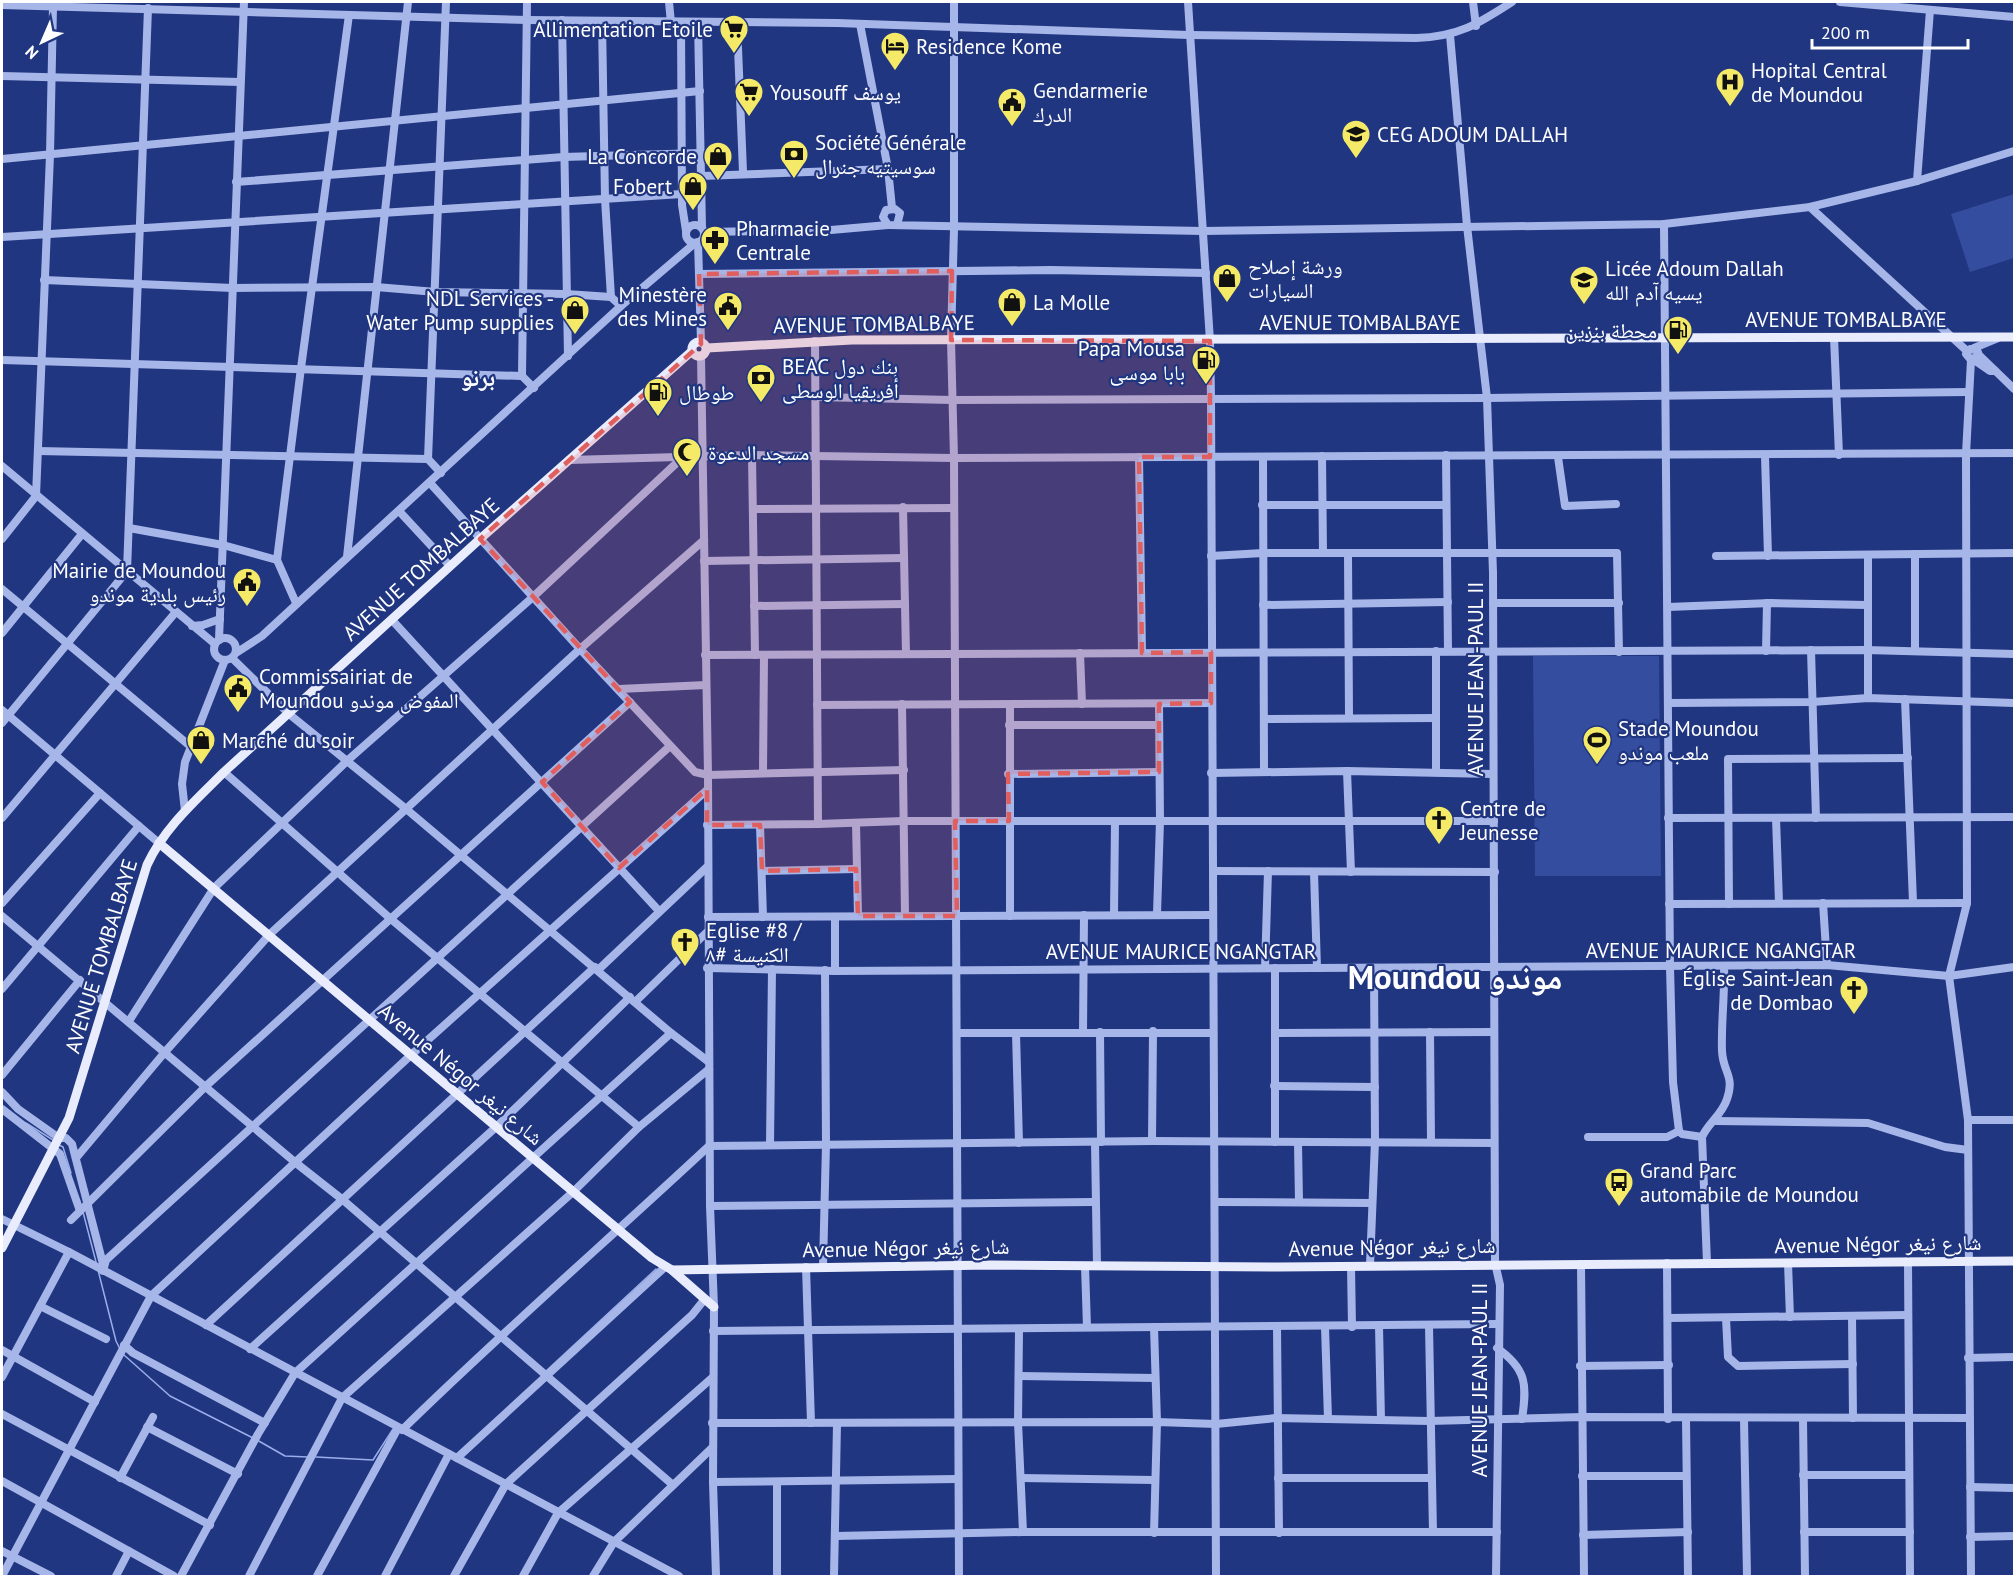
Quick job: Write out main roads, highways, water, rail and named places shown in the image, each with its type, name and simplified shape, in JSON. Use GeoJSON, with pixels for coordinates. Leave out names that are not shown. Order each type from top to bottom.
{"type":"FeatureCollection","features":[{"type":"Feature","properties":{"kind":"main road","name":"AVENUE TOMBALBAYE"},"geometry":{"type":"LineString","coordinates":[[2,1248],[59,1138],[76,1098],[147,865],[159,843],[185,811],[224,772],[450,566],[569,460],[697,354],[694,345],[951,340],[1210,341],[1951,336],[1995,339],[2014,337]]}},
{"type":"Feature","properties":{"kind":"main road","name":"Avenue Négor شارع نيغر"},"geometry":{"type":"LineString","coordinates":[[159,843],[270,934],[495,1128],[669,1268],[2014,1261]]}},
{"type":"Feature","properties":{"kind":"main road"},"geometry":{"type":"LineString","coordinates":[[669,1268],[714,1307]]}},
{"type":"Feature","properties":{"kind":"waterway"},"geometry":{"type":"LineString","coordinates":[[26,1123],[53,1140]]}},
{"type":"Feature","properties":{"kind":"waterway"},"geometry":{"type":"LineString","coordinates":[[59,1145],[63,1147],[71,1173]]}},
{"type":"Feature","properties":{"kind":"waterway"},"geometry":{"type":"LineString","coordinates":[[83,1212],[96,1262]]}},
{"type":"Feature","properties":{"kind":"waterway"},"geometry":{"type":"LineString","coordinates":[[546,1371],[656,1269]]}},
{"type":"Feature","properties":{"kind":"waterway"},"geometry":{"type":"LineString","coordinates":[[98,1270],[120,1349]]}},
{"type":"Feature","properties":{"kind":"waterway"},"geometry":{"type":"LineString","coordinates":[[124,1355],[170,1396],[253,1438]]}},
{"type":"Feature","properties":{"kind":"waterway"},"geometry":{"type":"LineString","coordinates":[[316,1457],[373,1460],[393,1429]]}},
{"type":"Feature","properties":{"kind":"waterway"},"geometry":{"type":"LineString","coordinates":[[257,1440],[285,1456],[308,1457]]}},
{"type":"Feature","properties":{"kind":"place","name":"Allimentation Etoile"},"geometry":{"type":"Point","coordinates":[734,54]}},
{"type":"Feature","properties":{"kind":"place","name":"Residence Kome"},"geometry":{"type":"Point","coordinates":[895,72]}},
{"type":"Feature","properties":{"kind":"place","name":"Hopital Central de Moundou"},"geometry":{"type":"Point","coordinates":[1730,108]}},
{"type":"Feature","properties":{"kind":"place","name":"Yousouff يوسف"},"geometry":{"type":"Point","coordinates":[749,118]}},
{"type":"Feature","properties":{"kind":"place","name":"Gendarmerie الدرك"},"geometry":{"type":"Point","coordinates":[1012,128]}},
{"type":"Feature","properties":{"kind":"place","name":"CEG ADOUM DALLAH"},"geometry":{"type":"Point","coordinates":[1356,160]}},
{"type":"Feature","properties":{"kind":"place","name":"Société Générale سوسيتيه جنرال"},"geometry":{"type":"Point","coordinates":[794,180]}},
{"type":"Feature","properties":{"kind":"place","name":"La Concorde"},"geometry":{"type":"Point","coordinates":[718,182]}},
{"type":"Feature","properties":{"kind":"place","name":"Fobert"},"geometry":{"type":"Point","coordinates":[693,212]}},
{"type":"Feature","properties":{"kind":"place","name":"Pharmacie Centrale"},"geometry":{"type":"Point","coordinates":[715,266]}},
{"type":"Feature","properties":{"kind":"place","name":"ورشة إصلاح السيارات"},"geometry":{"type":"Point","coordinates":[1227,304]}},
{"type":"Feature","properties":{"kind":"place","name":"Licée Adoum Dallah يسيه آدم الله"},"geometry":{"type":"Point","coordinates":[1584,306]}},
{"type":"Feature","properties":{"kind":"place","name":"La Molle"},"geometry":{"type":"Point","coordinates":[1012,328]}},
{"type":"Feature","properties":{"kind":"place","name":"Minestère des Mines"},"geometry":{"type":"Point","coordinates":[728,332]}},
{"type":"Feature","properties":{"kind":"place","name":"NDL Services - Water Pump supplies"},"geometry":{"type":"Point","coordinates":[575,336]}},
{"type":"Feature","properties":{"kind":"place","name":"محطة بنزين"},"geometry":{"type":"Point","coordinates":[1678,356]}},
{"type":"Feature","properties":{"kind":"place","name":"Papa Mousa بابا موسى"},"geometry":{"type":"Point","coordinates":[1206,386]}},
{"type":"Feature","properties":{"kind":"place","name":"BEAC بنك دول أفريقيا الوسطى"},"geometry":{"type":"Point","coordinates":[761,404]}},
{"type":"Feature","properties":{"kind":"place","name":"طوطال"},"geometry":{"type":"Point","coordinates":[658,418]}},
{"type":"Feature","properties":{"kind":"place","name":"مسجد الدعوة"},"geometry":{"type":"Point","coordinates":[687,478]}},
{"type":"Feature","properties":{"kind":"place","name":"Mairie de Moundou رئيس بلدية موندو"},"geometry":{"type":"Point","coordinates":[247,608]}},
{"type":"Feature","properties":{"kind":"place","name":"Commissairiat de Moundou المفوض موندو"},"geometry":{"type":"Point","coordinates":[238,714]}},
{"type":"Feature","properties":{"kind":"place","name":"Marché du soir"},"geometry":{"type":"Point","coordinates":[201,766]}},
{"type":"Feature","properties":{"kind":"place","name":"Stade Moundou ملعب موندو"},"geometry":{"type":"Point","coordinates":[1597,766]}},
{"type":"Feature","properties":{"kind":"place","name":"Centre de Jeunesse"},"geometry":{"type":"Point","coordinates":[1439,846]}},
{"type":"Feature","properties":{"kind":"place","name":"Eglise #8 / الكنيسة #٨"},"geometry":{"type":"Point","coordinates":[685,968]}},
{"type":"Feature","properties":{"kind":"place","name":"Église Saint-Jean de Dombao"},"geometry":{"type":"Point","coordinates":[1854,1016]}},
{"type":"Feature","properties":{"kind":"place","name":"Grand Parc automabile de Moundou"},"geometry":{"type":"Point","coordinates":[1619,1208]}},
{"type":"Feature","properties":{"kind":"district","name":"برنو"},"geometry":{"type":"Point","coordinates":[478,377]}},
{"type":"Feature","properties":{"kind":"district","name":"Moundou موندو"},"geometry":{"type":"Point","coordinates":[1455,976]}}]}
